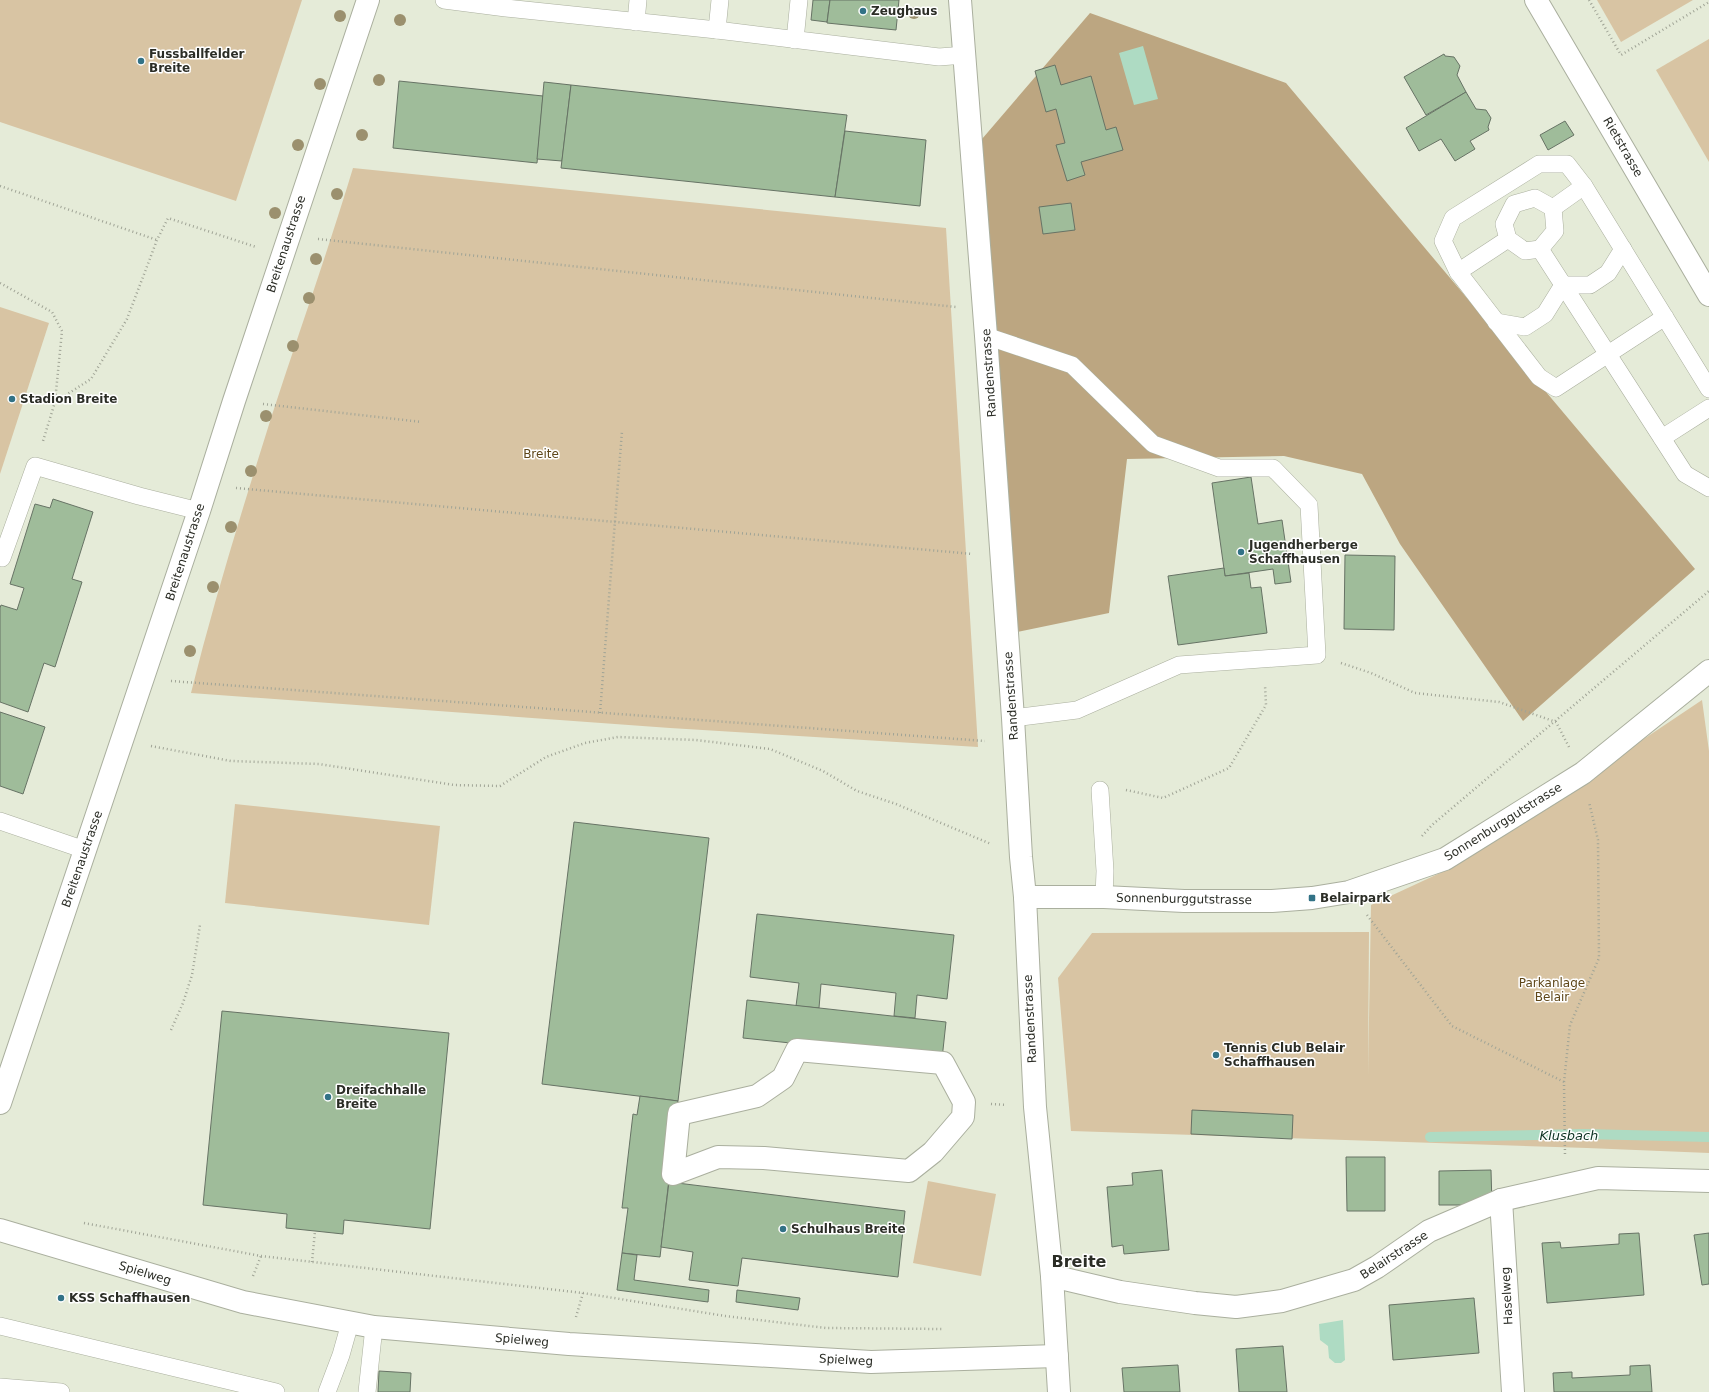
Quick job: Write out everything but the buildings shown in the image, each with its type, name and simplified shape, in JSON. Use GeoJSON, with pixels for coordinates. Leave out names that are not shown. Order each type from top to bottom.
{"type":"FeatureCollection","features":[{"type":"Feature","properties":{"kind":"street","name":"Breitenaustrasse"},"geometry":{"type":"LineString","coordinates":[[0,1104],[199,511],[285,246],[368,0]]}},
{"type":"Feature","properties":{"kind":"street","name":"Randenstrasse"},"geometry":{"type":"LineString","coordinates":[[960,0],[1013,718],[1021,857],[1025,897],[1035,1107],[1052,1276],[1060,1392]]}},
{"type":"Feature","properties":{"kind":"street","name":"Rietstrasse"},"geometry":{"type":"LineString","coordinates":[[1536,0],[1709,295]]}},
{"type":"Feature","properties":{"kind":"street","name":"Sonnenburggutstrasse"},"geometry":{"type":"LineString","coordinates":[[1025,897],[1104,897],[1184,901],[1272,901],[1312,898],[1350,892],[1445,859],[1583,773],[1709,671]]}},
{"type":"Feature","properties":{"kind":"street"},"geometry":{"type":"LineString","coordinates":[[797,1050],[943,1063],[964,1102],[963,1117],[933,1152],[909,1171],[764,1158],[718,1157],[673,1174],[679,1114],[757,1096],[783,1078],[797,1050]]}},
{"type":"Feature","properties":{"kind":"street","name":"Belairstrasse"},"geometry":{"type":"LineString","coordinates":[[1052,1276],[1120,1292],[1195,1303],[1236,1306],[1282,1301],[1354,1280],[1377,1267],[1429,1231],[1501,1200],[1598,1178],[1709,1181]]}},
{"type":"Feature","properties":{"kind":"street","name":"Haselweg"},"geometry":{"type":"LineString","coordinates":[[1501,1200],[1512,1392]]}},
{"type":"Feature","properties":{"kind":"street","name":"Spielweg"},"geometry":{"type":"LineString","coordinates":[[0,1230],[243,1302],[374,1328],[568,1344],[870,1362],[1057,1356]]}},
{"type":"Feature","properties":{"kind":"lane"},"geometry":{"type":"LineString","coordinates":[[444,0],[506,4],[636,22],[939,56],[965,55]]}},
{"type":"Feature","properties":{"kind":"lane"},"geometry":{"type":"LineString","coordinates":[[636,22],[638,0]]}},
{"type":"Feature","properties":{"kind":"lane"},"geometry":{"type":"LineString","coordinates":[[717,30],[720,0]]}},
{"type":"Feature","properties":{"kind":"lane"},"geometry":{"type":"LineString","coordinates":[[795,40],[799,0]]}},
{"type":"Feature","properties":{"kind":"lane"},"geometry":{"type":"LineString","coordinates":[[1665,317],[1556,388],[1539,377],[1496,322],[1458,272],[1443,241],[1453,218],[1539,164],[1566,164],[1584,186],[1665,317],[1709,389]]}},
{"type":"Feature","properties":{"kind":"lane"},"geometry":{"type":"LineString","coordinates":[[1553,208],[1584,186]]}},
{"type":"Feature","properties":{"kind":"lane"},"geometry":{"type":"LineString","coordinates":[[1535,198],[1553,208],[1555,231],[1540,250],[1525,251],[1508,239],[1504,224],[1514,204],[1535,198]]}},
{"type":"Feature","properties":{"kind":"lane"},"geometry":{"type":"LineString","coordinates":[[1458,272],[1508,239]]}},
{"type":"Feature","properties":{"kind":"lane"},"geometry":{"type":"LineString","coordinates":[[1563,284],[1590,285],[1608,273],[1623,249]]}},
{"type":"Feature","properties":{"kind":"lane"},"geometry":{"type":"LineString","coordinates":[[1540,250],[1686,474],[1709,488]]}},
{"type":"Feature","properties":{"kind":"lane"},"geometry":{"type":"LineString","coordinates":[[1496,322],[1525,327],[1545,314],[1563,284]]}},
{"type":"Feature","properties":{"kind":"lane"},"geometry":{"type":"LineString","coordinates":[[986,336],[1072,365],[1153,444],[1219,468],[1273,468],[1309,505],[1317,655],[1179,665],[1078,710],[1013,718]]}},
{"type":"Feature","properties":{"kind":"lane"},"geometry":{"type":"LineString","coordinates":[[1662,438],[1709,408]]}},
{"type":"Feature","properties":{"kind":"lane"},"geometry":{"type":"LineString","coordinates":[[2,558],[35,466],[139,496],[199,511]]}},
{"type":"Feature","properties":{"kind":"lane"},"geometry":{"type":"LineString","coordinates":[[1100,790],[1105,871],[1104,897]]}},
{"type":"Feature","properties":{"kind":"lane"},"geometry":{"type":"LineString","coordinates":[[0,821],[85,850]]}},
{"type":"Feature","properties":{"kind":"lane"},"geometry":{"type":"LineString","coordinates":[[327,1392],[341,1355],[350,1323]]}},
{"type":"Feature","properties":{"kind":"lane"},"geometry":{"type":"LineString","coordinates":[[0,1326],[276,1392]]}},
{"type":"Feature","properties":{"kind":"lane"},"geometry":{"type":"LineString","coordinates":[[367,1392],[374,1328]]}},
{"type":"Feature","properties":{"kind":"lane"},"geometry":{"type":"LineString","coordinates":[[0,1387],[61,1392]]}},
{"type":"Feature","properties":{"kind":"path"},"geometry":{"type":"LineString","coordinates":[[1589,0],[1621,55],[1709,2]]}},
{"type":"Feature","properties":{"kind":"path"},"geometry":{"type":"LineString","coordinates":[[0,186],[157,240]]}},
{"type":"Feature","properties":{"kind":"path"},"geometry":{"type":"LineString","coordinates":[[55,402],[91,379],[127,319],[157,240],[168,218],[285,246],[984,310]]}},
{"type":"Feature","properties":{"kind":"path"},"geometry":{"type":"LineString","coordinates":[[0,283],[52,312],[62,331],[55,402],[35,466]]}},
{"type":"Feature","properties":{"kind":"path"},"geometry":{"type":"LineString","coordinates":[[234,401],[422,422]]}},
{"type":"Feature","properties":{"kind":"path"},"geometry":{"type":"LineString","coordinates":[[600,713],[622,431]]}},
{"type":"Feature","properties":{"kind":"path"},"geometry":{"type":"LineString","coordinates":[[207,486],[1001,556]]}},
{"type":"Feature","properties":{"kind":"path"},"geometry":{"type":"LineString","coordinates":[[1417,840],[1432,825],[1709,592]]}},
{"type":"Feature","properties":{"kind":"path"},"geometry":{"type":"LineString","coordinates":[[1317,655],[1371,673],[1416,693],[1498,702],[1556,722]]}},
{"type":"Feature","properties":{"kind":"path"},"geometry":{"type":"LineString","coordinates":[[1124,789],[1163,798],[1229,768],[1266,705],[1264,659]]}},
{"type":"Feature","properties":{"kind":"path"},"geometry":{"type":"LineString","coordinates":[[143,679],[1014,743]]}},
{"type":"Feature","properties":{"kind":"path"},"geometry":{"type":"LineString","coordinates":[[122,741],[231,761],[319,764],[454,785],[500,786],[546,757],[585,743],[618,737],[696,740],[770,749],[823,772],[857,791],[896,804],[1021,857]]}},
{"type":"Feature","properties":{"kind":"path"},"geometry":{"type":"LineString","coordinates":[[1566,1155],[1564,1126],[1564,1082],[1570,1025],[1599,958],[1598,840],[1583,773]]}},
{"type":"Feature","properties":{"kind":"path"},"geometry":{"type":"LineString","coordinates":[[1350,892],[1452,1026],[1564,1082]]}},
{"type":"Feature","properties":{"kind":"path"},"geometry":{"type":"LineString","coordinates":[[171,1030],[183,1003],[192,975],[200,925]]}},
{"type":"Feature","properties":{"kind":"path"},"geometry":{"type":"LineString","coordinates":[[964,1102],[1035,1107]]}},
{"type":"Feature","properties":{"kind":"path"},"geometry":{"type":"LineString","coordinates":[[83,1223],[261,1256],[584,1292],[726,1316],[826,1328],[945,1329]]}},
{"type":"Feature","properties":{"kind":"path"},"geometry":{"type":"LineString","coordinates":[[312,1262],[315,1231]]}},
{"type":"Feature","properties":{"kind":"green space","name":"Fussballfelder Breite"},"geometry":{"type":"Polygon","coordinates":[[[0,0],[302,0],[236,201],[0,122],[0,0]]]}},
{"type":"Feature","properties":{"kind":"green space"},"geometry":{"type":"Polygon","coordinates":[[[1597,0],[1693,0],[1621,42],[1597,0]]]}},
{"type":"Feature","properties":{"kind":"green space"},"geometry":{"type":"Polygon","coordinates":[[[1709,39],[1709,162],[1656,70],[1709,39]]]}},
{"type":"Feature","properties":{"kind":"green space","name":"Breite"},"geometry":{"type":"Polygon","coordinates":[[[353,168],[946,228],[978,747],[670,728],[191,693],[219,588],[250,484],[324,261],[353,168]]]}},
{"type":"Feature","properties":{"kind":"green space","name":"Stadion Breite"},"geometry":{"type":"Polygon","coordinates":[[[0,307],[49,323],[0,474],[0,307]]]}},
{"type":"Feature","properties":{"kind":"green space","name":"Parkanlage Belair"},"geometry":{"type":"Polygon","coordinates":[[[1702,700],[1709,751],[1709,1153],[1071,1131],[1058,978],[1092,933],[1369,932],[1368,1076],[1371,905],[1453,867],[1702,700]]]}},
{"type":"Feature","properties":{"kind":"green space"},"geometry":{"type":"Polygon","coordinates":[[[235,804],[440,826],[429,925],[225,903],[235,804]]]}},
{"type":"Feature","properties":{"kind":"green space"},"geometry":{"type":"Polygon","coordinates":[[[928,1181],[996,1194],[981,1276],[913,1263],[928,1181]]]}},
{"type":"Feature","properties":{"kind":"shaded area"},"geometry":{"type":"Polygon","coordinates":[[[1090,13],[1286,83],[1695,569],[1523,721],[1400,544],[1362,474],[1284,456],[1127,459],[1109,613],[1008,634],[970,153],[1090,13]]]}},
{"type":"Feature","properties":{"kind":"shaded area"},"geometry":{"type":"Polygon","coordinates":[[[1143,46],[1158,99],[1134,105],[1119,53],[1143,46]]]}},
{"type":"Feature","properties":{"kind":"shaded area"},"geometry":{"type":"Polygon","coordinates":[[[1343,1320],[1345,1360],[1341,1363],[1335,1363],[1329,1358],[1328,1346],[1320,1340],[1319,1324],[1343,1320]]]}},
{"type":"Feature","properties":{"kind":"waterway","name":"Klusbach"},"geometry":{"type":"LineString","coordinates":[[1430,1137],[1584,1134],[1709,1137]]}},
{"type":"Feature","properties":{"kind":"place","name":"Zeughaus"},"geometry":{"type":"Point","coordinates":[863,11]}},
{"type":"Feature","properties":{"kind":"place","name":"Fussballfelder Breite"},"geometry":{"type":"Point","coordinates":[141,61]}},
{"type":"Feature","properties":{"kind":"place","name":"Stadion Breite"},"geometry":{"type":"Point","coordinates":[12,399]}},
{"type":"Feature","properties":{"kind":"place","name":"Jugendherberge Schaffhausen"},"geometry":{"type":"Point","coordinates":[1241,552]}},
{"type":"Feature","properties":{"kind":"place","name":"Belairpark"},"geometry":{"type":"Point","coordinates":[1312,898]}},
{"type":"Feature","properties":{"kind":"place","name":"Tennis Club Belair Schaffhausen"},"geometry":{"type":"Point","coordinates":[1216,1055]}},
{"type":"Feature","properties":{"kind":"place","name":"Dreifachhalle Breite"},"geometry":{"type":"Point","coordinates":[328,1097]}},
{"type":"Feature","properties":{"kind":"place","name":"Schulhaus Breite"},"geometry":{"type":"Point","coordinates":[783,1229]}},
{"type":"Feature","properties":{"kind":"place","name":"KSS Schaffhausen"},"geometry":{"type":"Point","coordinates":[61,1298]}},
{"type":"Feature","properties":{"kind":"district","name":"Breite"},"geometry":{"type":"Point","coordinates":[1079,1261]}}]}
